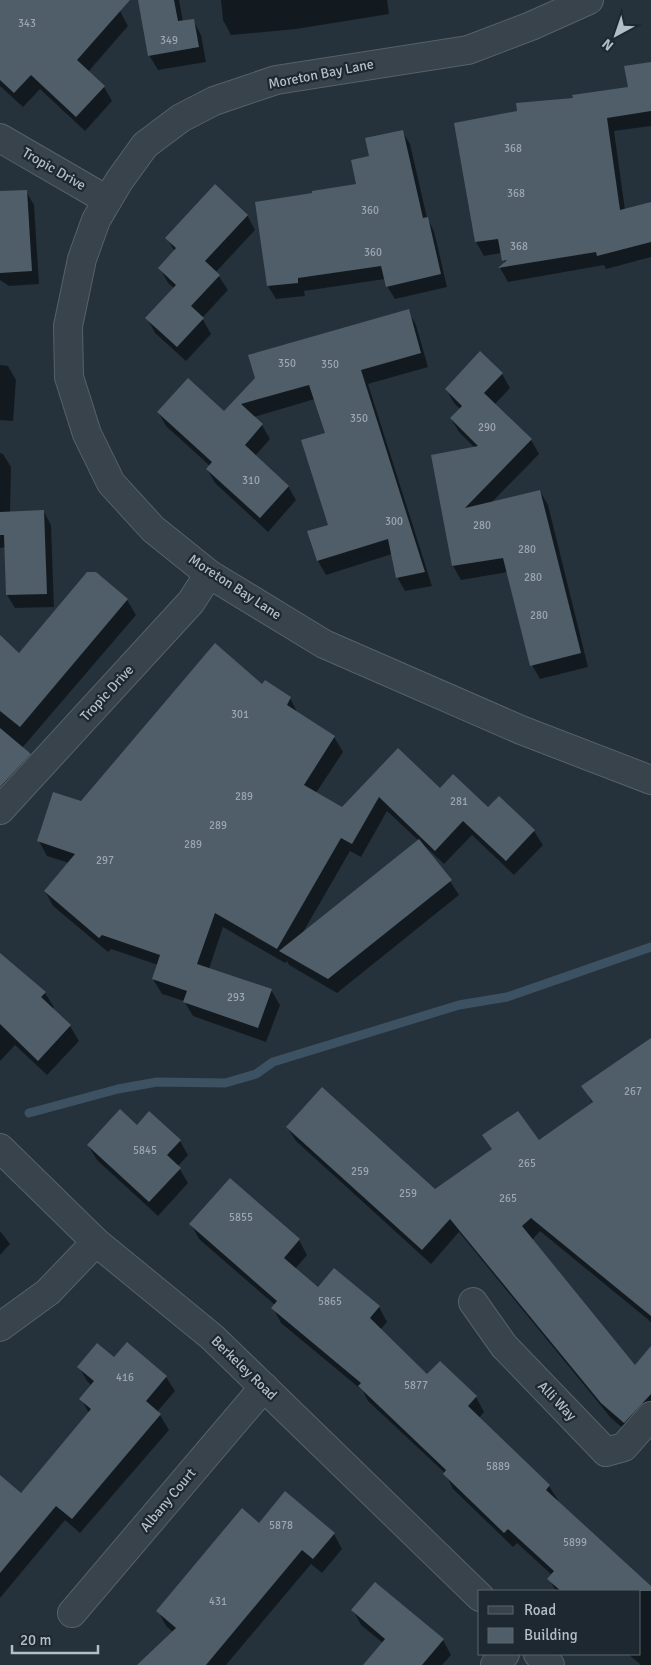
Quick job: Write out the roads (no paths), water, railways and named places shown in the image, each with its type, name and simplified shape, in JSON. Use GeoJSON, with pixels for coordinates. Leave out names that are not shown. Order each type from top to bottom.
{"type":"FeatureCollection","features":[{"type":"Feature","properties":{"kind":"street","name":"Moreton Bay Lane"},"geometry":{"type":"LineString","coordinates":[[589,0],[531,26],[468,50],[276,80],[214,101],[181,118],[145,145],[119,181],[96,220],[82,259],[68,326],[69,377],[87,434],[111,483],[153,529],[209,574],[324,644],[521,730],[651,780]]}},
{"type":"Feature","properties":{"kind":"street","name":"Tropic Drive"},"geometry":{"type":"LineString","coordinates":[[0,138],[107,200]]}},
{"type":"Feature","properties":{"kind":"street","name":"Tropic Drive"},"geometry":{"type":"LineString","coordinates":[[0,810],[191,602],[209,574]]}},
{"type":"Feature","properties":{"kind":"street","name":"Berkeley Road"},"geometry":{"type":"LineString","coordinates":[[0,1148],[96,1242],[212,1337],[478,1595]]}},
{"type":"Feature","properties":{"kind":"street"},"geometry":{"type":"LineString","coordinates":[[0,1327],[48,1292],[96,1242]]}},
{"type":"Feature","properties":{"kind":"street","name":"Alli Way"},"geometry":{"type":"LineString","coordinates":[[473,1302],[504,1346],[606,1452],[624,1447],[651,1416]]}},
{"type":"Feature","properties":{"kind":"street","name":"Albany Court"},"geometry":{"type":"LineString","coordinates":[[72,1613],[264,1387]]}},
{"type":"Feature","properties":{"kind":"street"},"geometry":{"type":"LineString","coordinates":[[495,1665],[504,1655]]}},
{"type":"Feature","properties":{"kind":"street"},"geometry":{"type":"LineString","coordinates":[[539,1655],[550,1665]]}},
{"type":"Feature","properties":{"kind":"waterway"},"geometry":{"type":"LineString","coordinates":[[29,1113],[118,1089],[157,1082],[225,1083],[256,1074],[273,1062],[459,1005],[507,997],[651,947]]}}]}
